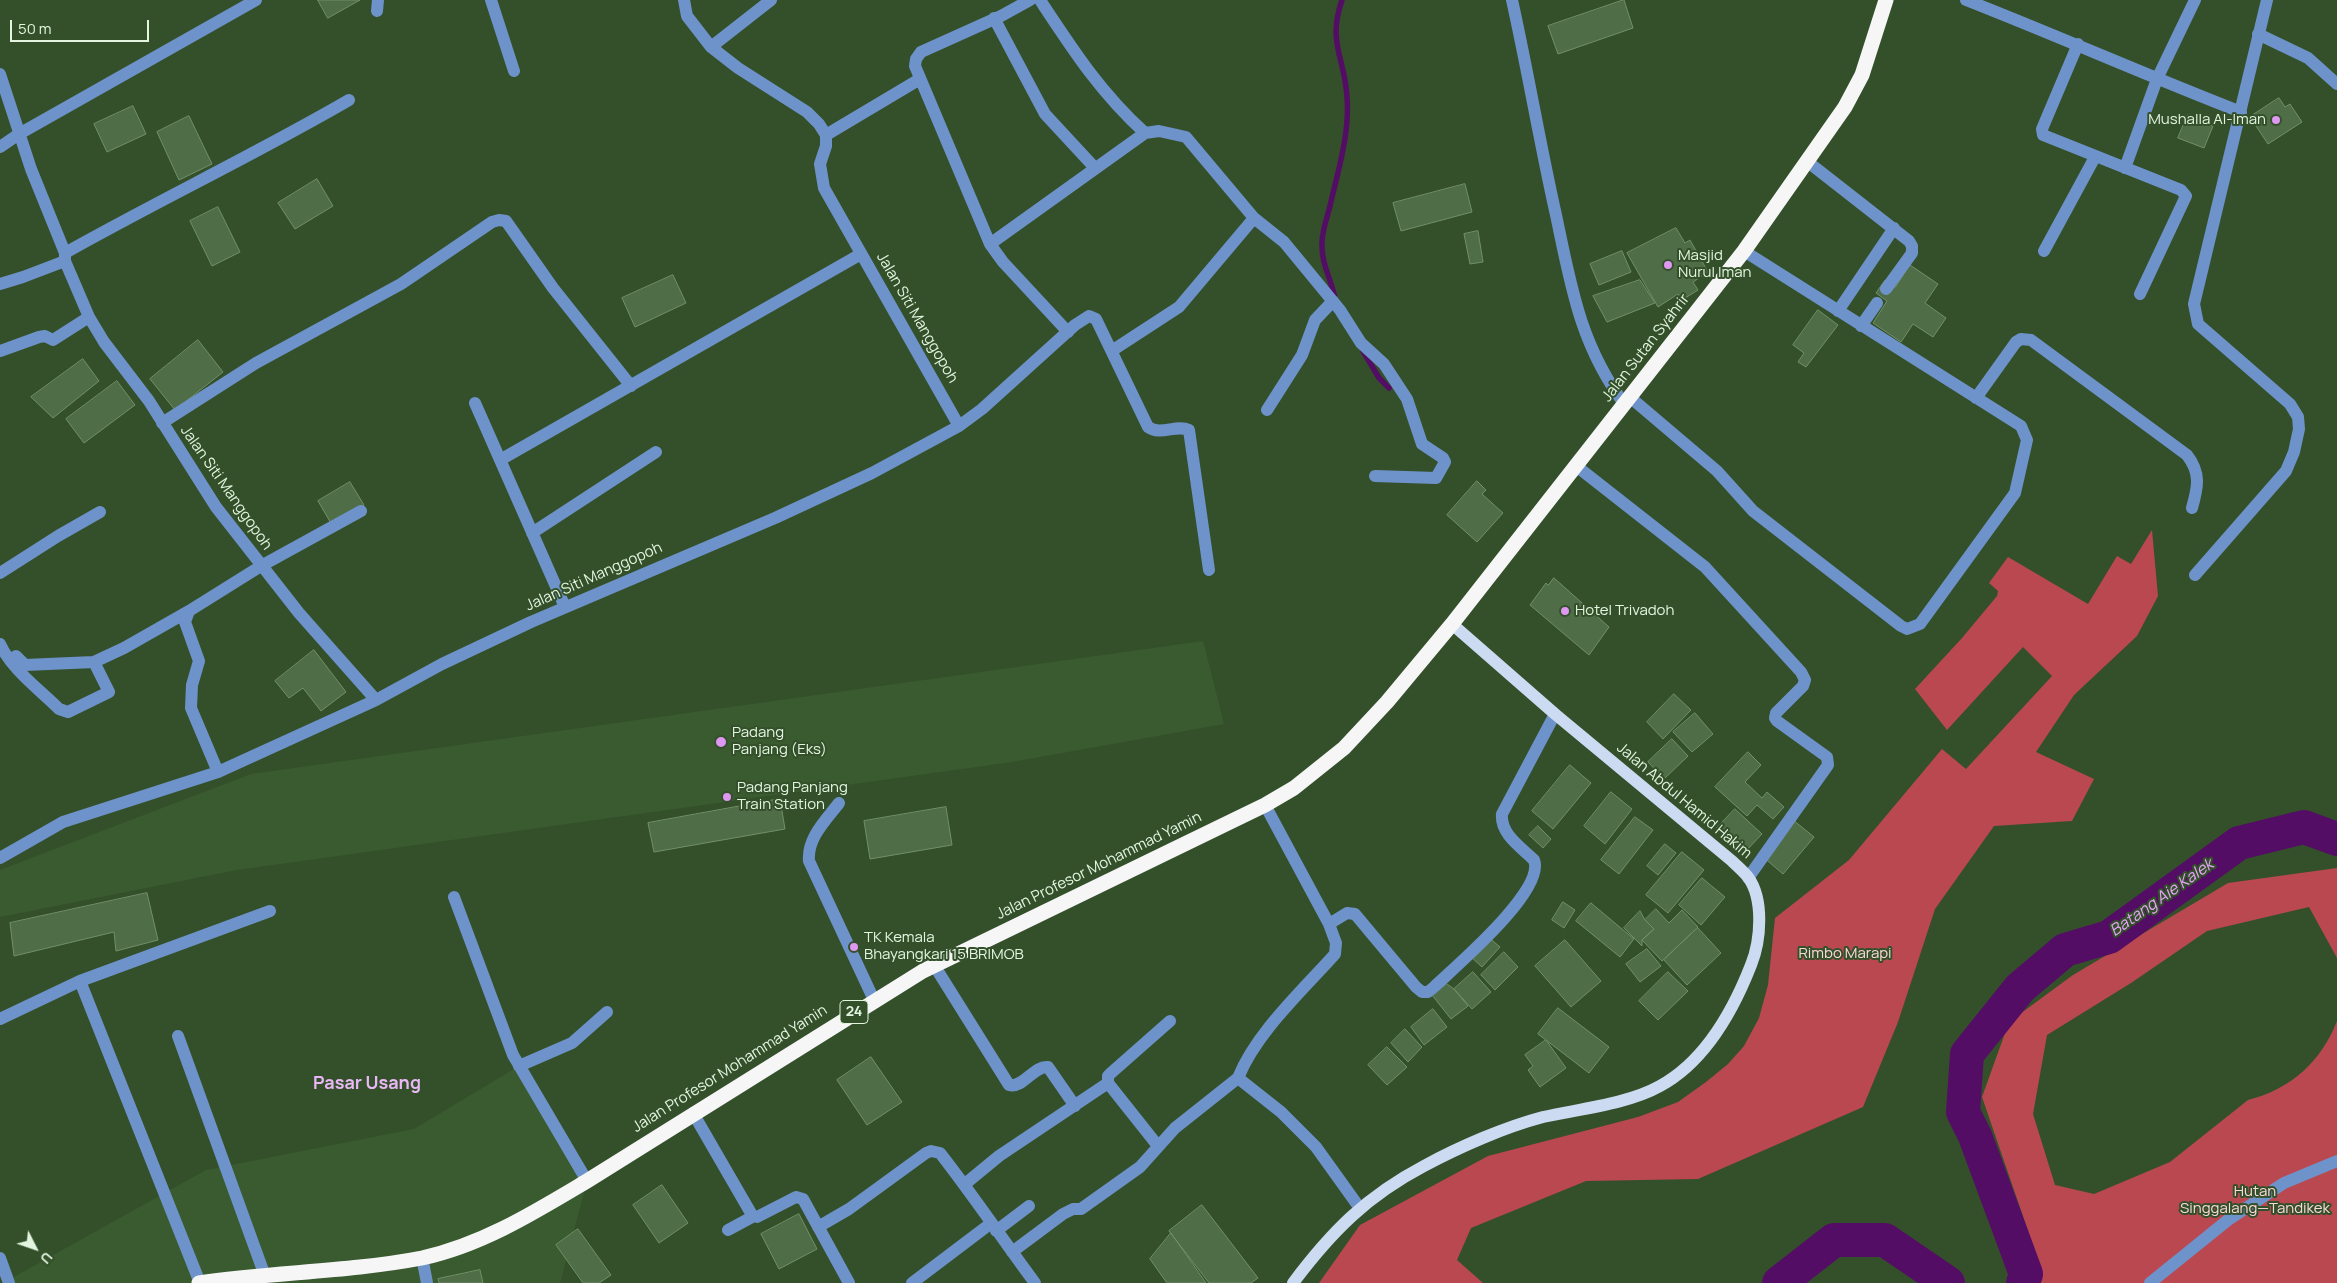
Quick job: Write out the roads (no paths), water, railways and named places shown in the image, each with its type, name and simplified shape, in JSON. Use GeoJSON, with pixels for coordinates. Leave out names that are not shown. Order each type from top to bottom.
{"type":"FeatureCollection","features":[{"type":"Feature","properties":{"kind":"highway","name":"Jalan Sutan Syahrir"},"geometry":{"type":"LineString","coordinates":[[1452,624],[1744,251],[1808,162],[1845,107],[1862,75],[1886,0]]}},
{"type":"Feature","properties":{"kind":"highway","name":"Jalan Profesor Mohammad Yamin"},"geometry":{"type":"LineString","coordinates":[[199,1283],[422,1258],[484,1238],[536,1211],[587,1181],[874,1000],[934,965],[1265,805],[1294,788],[1344,748],[1387,702],[1452,624]]}},
{"type":"Feature","properties":{"kind":"main road","name":"Jalan Abdul Hamid Hakim"},"geometry":{"type":"LineString","coordinates":[[1293,1283],[1311,1259],[1359,1207],[1410,1173],[1492,1135],[1540,1118],[1625,1099],[1660,1087],[1687,1068],[1709,1043],[1737,1001],[1754,958],[1759,928],[1757,899],[1748,878],[1732,860],[1555,714],[1452,624]]}},
{"type":"Feature","properties":{"kind":"street"},"geometry":{"type":"LineString","coordinates":[[491,0],[514,71]]}},
{"type":"Feature","properties":{"kind":"street"},"geometry":{"type":"LineString","coordinates":[[684,0],[687,16],[711,47],[738,68],[807,112],[820,124],[826,135],[920,79]]}},
{"type":"Feature","properties":{"kind":"street"},"geometry":{"type":"LineString","coordinates":[[711,47],[771,0]]}},
{"type":"Feature","properties":{"kind":"street"},"geometry":{"type":"LineString","coordinates":[[1030,0],[921,52],[916,59],[915,66],[990,244],[1014,274],[1068,332]]}},
{"type":"Feature","properties":{"kind":"street"},"geometry":{"type":"LineString","coordinates":[[1040,0],[1088,73],[1145,133]]}},
{"type":"Feature","properties":{"kind":"street"},"geometry":{"type":"LineString","coordinates":[[1512,0],[1576,308],[1591,349],[1606,379],[1628,401],[1716,471],[1753,511],[1907,629],[1920,624],[2015,493],[2027,440],[2026,434],[2021,426],[1744,251]]}},
{"type":"Feature","properties":{"kind":"street"},"geometry":{"type":"LineString","coordinates":[[1966,0],[2241,112]]}},
{"type":"Feature","properties":{"kind":"street"},"geometry":{"type":"LineString","coordinates":[[2125,168],[2157,79],[2195,0]]}},
{"type":"Feature","properties":{"kind":"street"},"geometry":{"type":"LineString","coordinates":[[2195,575],[2279,482],[2294,452],[2298,429],[2298,417],[2290,404],[2198,324],[2194,314],[2194,304],[2267,0]]}},
{"type":"Feature","properties":{"kind":"street"},"geometry":{"type":"LineString","coordinates":[[0,147],[19,134],[252,1]]}},
{"type":"Feature","properties":{"kind":"street"},"geometry":{"type":"LineString","coordinates":[[994,18],[1045,114],[1094,168]]}},
{"type":"Feature","properties":{"kind":"street"},"geometry":{"type":"LineString","coordinates":[[2258,34],[2308,58],[2337,84]]}},
{"type":"Feature","properties":{"kind":"street"},"geometry":{"type":"LineString","coordinates":[[2078,44],[2042,129],[2043,135],[2048,139],[2181,190],[2186,196],[2140,294]]}},
{"type":"Feature","properties":{"kind":"street","name":"Jalan Siti Manggopoh"},"geometry":{"type":"LineString","coordinates":[[0,74],[19,134],[89,317],[120,365],[149,401],[216,507],[261,566],[330,650],[376,700],[442,664],[565,607],[775,518],[872,472],[959,426],[861,254],[821,177],[820,164],[826,146],[826,135]]}},
{"type":"Feature","properties":{"kind":"street"},"geometry":{"type":"LineString","coordinates":[[0,284],[65,257],[153,204],[240,161],[349,100]]}},
{"type":"Feature","properties":{"kind":"street"},"geometry":{"type":"LineString","coordinates":[[990,244],[1145,133],[1160,131],[1186,137],[1254,218],[1284,242],[1334,301],[1361,343],[1380,359],[1399,384],[1407,398],[1422,444],[1443,458],[1445,462],[1436,478],[1375,476]]}},
{"type":"Feature","properties":{"kind":"street"},"geometry":{"type":"LineString","coordinates":[[2044,251],[2095,157]]}},
{"type":"Feature","properties":{"kind":"street"},"geometry":{"type":"LineString","coordinates":[[1808,162],[1909,241],[1912,246],[1912,253],[1886,289]]}},
{"type":"Feature","properties":{"kind":"street"},"geometry":{"type":"LineString","coordinates":[[1112,350],[1179,307],[1254,218]]}},
{"type":"Feature","properties":{"kind":"street"},"geometry":{"type":"LineString","coordinates":[[162,423],[256,363],[401,284],[492,222],[499,220],[506,221],[553,288],[632,386]]}},
{"type":"Feature","properties":{"kind":"street"},"geometry":{"type":"LineString","coordinates":[[1838,311],[1894,228]]}},
{"type":"Feature","properties":{"kind":"street"},"geometry":{"type":"LineString","coordinates":[[500,460],[861,254]]}},
{"type":"Feature","properties":{"kind":"street"},"geometry":{"type":"LineString","coordinates":[[1267,410],[1302,354],[1315,320],[1334,301]]}},
{"type":"Feature","properties":{"kind":"street"},"geometry":{"type":"LineString","coordinates":[[1861,326],[1877,303]]}},
{"type":"Feature","properties":{"kind":"street"},"geometry":{"type":"LineString","coordinates":[[959,426],[1023,374],[1068,332],[1089,316],[1093,316],[1112,350],[1148,427],[1158,432],[1185,428],[1190,430],[1209,570]]}},
{"type":"Feature","properties":{"kind":"street"},"geometry":{"type":"LineString","coordinates":[[0,351],[39,337],[45,336],[54,340],[89,317]]}},
{"type":"Feature","properties":{"kind":"street"},"geometry":{"type":"LineString","coordinates":[[1976,398],[2016,342],[2022,339],[2031,340],[2187,455],[2197,471],[2199,484],[2192,508]]}},
{"type":"Feature","properties":{"kind":"street"},"geometry":{"type":"LineString","coordinates":[[475,403],[565,607]]}},
{"type":"Feature","properties":{"kind":"street"},"geometry":{"type":"LineString","coordinates":[[532,532],[656,452]]}},
{"type":"Feature","properties":{"kind":"street"},"geometry":{"type":"LineString","coordinates":[[1575,465],[1705,568],[1801,672],[1805,680],[1803,686],[1776,713],[1775,718],[1777,722],[1827,757],[1828,765],[1748,878]]}},
{"type":"Feature","properties":{"kind":"street"},"geometry":{"type":"LineString","coordinates":[[16,656],[25,665],[94,662],[124,648],[189,611],[261,566],[361,511]]}},
{"type":"Feature","properties":{"kind":"street"},"geometry":{"type":"LineString","coordinates":[[0,573],[100,512]]}},
{"type":"Feature","properties":{"kind":"street"},"geometry":{"type":"LineString","coordinates":[[189,611],[186,622],[199,654],[199,661],[192,685],[191,708],[218,772]]}},
{"type":"Feature","properties":{"kind":"street"},"geometry":{"type":"LineString","coordinates":[[0,644],[9,661],[63,712],[75,710],[109,692],[94,662]]}},
{"type":"Feature","properties":{"kind":"street"},"geometry":{"type":"LineString","coordinates":[[0,858],[64,822],[218,772],[376,700]]}},
{"type":"Feature","properties":{"kind":"street"},"geometry":{"type":"LineString","coordinates":[[1328,924],[1347,913],[1355,914],[1416,987],[1422,992],[1428,992],[1434,987],[1517,904],[1533,877],[1536,866],[1534,860],[1505,832],[1501,823],[1502,814],[1555,714]]}},
{"type":"Feature","properties":{"kind":"street"},"geometry":{"type":"LineString","coordinates":[[840,803],[811,841],[808,851],[809,861],[874,1000]]}},
{"type":"Feature","properties":{"kind":"street"},"geometry":{"type":"LineString","coordinates":[[1012,1252],[1062,1214],[1073,1209],[1081,1209],[1125,1179],[1140,1166],[1175,1128],[1238,1078],[1242,1067],[1262,1038],[1335,954],[1336,943],[1328,924],[1265,805]]}},
{"type":"Feature","properties":{"kind":"street"},"geometry":{"type":"LineString","coordinates":[[454,897],[507,1040],[519,1066],[587,1181]]}},
{"type":"Feature","properties":{"kind":"street"},"geometry":{"type":"LineString","coordinates":[[0,1019],[80,981],[270,911]]}},
{"type":"Feature","properties":{"kind":"street"},"geometry":{"type":"LineString","coordinates":[[934,965],[1009,1085],[1016,1085],[1042,1067],[1048,1067],[1075,1106]]}},
{"type":"Feature","properties":{"kind":"street"},"geometry":{"type":"LineString","coordinates":[[80,981],[199,1283]]}},
{"type":"Feature","properties":{"kind":"street"},"geometry":{"type":"LineString","coordinates":[[519,1066],[572,1043],[608,1012]]}},
{"type":"Feature","properties":{"kind":"street"},"geometry":{"type":"LineString","coordinates":[[1158,1146],[1108,1084],[1108,1076],[1170,1021]]}},
{"type":"Feature","properties":{"kind":"street"},"geometry":{"type":"LineString","coordinates":[[178,1036],[265,1276]]}},
{"type":"Feature","properties":{"kind":"street"},"geometry":{"type":"LineString","coordinates":[[1238,1078],[1281,1112],[1316,1147],[1359,1207]]}},
{"type":"Feature","properties":{"kind":"street"},"geometry":{"type":"LineString","coordinates":[[965,1184],[999,1156],[1108,1084]]}},
{"type":"Feature","properties":{"kind":"street"},"geometry":{"type":"LineString","coordinates":[[693,1113],[754,1216]]}},
{"type":"Feature","properties":{"kind":"street"},"geometry":{"type":"LineString","coordinates":[[818,1226],[849,1209],[931,1150],[940,1153],[965,1184],[993,1227],[1035,1283]]}},
{"type":"Feature","properties":{"kind":"street"},"geometry":{"type":"LineString","coordinates":[[2150,1283],[2228,1220],[2284,1183],[2337,1161]]}},
{"type":"Feature","properties":{"kind":"street"},"geometry":{"type":"LineString","coordinates":[[728,1230],[754,1216],[800,1197],[849,1283]]}},
{"type":"Feature","properties":{"kind":"street"},"geometry":{"type":"LineString","coordinates":[[912,1283],[993,1227],[1029,1206]]}},
{"type":"Feature","properties":{"kind":"street"},"geometry":{"type":"LineString","coordinates":[[0,1258],[8,1283]]}},
{"type":"Feature","properties":{"kind":"street"},"geometry":{"type":"LineString","coordinates":[[422,1258],[427,1283]]}},
{"type":"Feature","properties":{"kind":"waterway"},"geometry":{"type":"LineString","coordinates":[[1335,298],[1325,264],[1322,243],[1343,152],[1347,124],[1346,83],[1336,39],[1336,28],[1342,0]]}},
{"type":"Feature","properties":{"kind":"waterway"},"geometry":{"type":"LineString","coordinates":[[1363,351],[1379,378],[1389,388]]}},
{"type":"Feature","properties":{"kind":"waterway","name":"Batang Aie Kalek"},"geometry":{"type":"LineString","coordinates":[[2023,1283],[2026,1274],[1975,1136],[1963,1112],[1967,1054],[2020,988],[2065,950],[2109,937],[2239,843],[2304,827],[2337,839]]}},
{"type":"Feature","properties":{"kind":"waterway","name":"Batang Aie Kalek"},"geometry":{"type":"LineString","coordinates":[[1779,1283],[1834,1240],[1885,1240],[1948,1283]]}},
{"type":"Feature","properties":{"kind":"place","name":"Mushalla Al-Iman"},"geometry":{"type":"Point","coordinates":[2276,120]}},
{"type":"Feature","properties":{"kind":"place","name":"Masjid Nurul Iman"},"geometry":{"type":"Point","coordinates":[1668,265]}},
{"type":"Feature","properties":{"kind":"place","name":"Hotel Trivadoh"},"geometry":{"type":"Point","coordinates":[1565,611]}},
{"type":"Feature","properties":{"kind":"place","name":"Padang Panjang (Eks)"},"geometry":{"type":"Point","coordinates":[721,742]}},
{"type":"Feature","properties":{"kind":"place","name":"Padang Panjang Train Station"},"geometry":{"type":"Point","coordinates":[727,797]}},
{"type":"Feature","properties":{"kind":"place","name":"TK Kemala Bhayangkari 15 BRIMOB"},"geometry":{"type":"Point","coordinates":[854,947]}},
{"type":"Feature","properties":{"kind":"district","name":"Pasar Usang"},"geometry":{"type":"Point","coordinates":[367,1084]}},
{"type":"Feature","properties":{"kind":"park label","name":"Rimbo Marapi"},"geometry":{"type":"Point","coordinates":[1845,954]}},
{"type":"Feature","properties":{"kind":"park label","name":"Hutan Singgalang—Tandikek"},"geometry":{"type":"Point","coordinates":[2255,1200]}}]}
